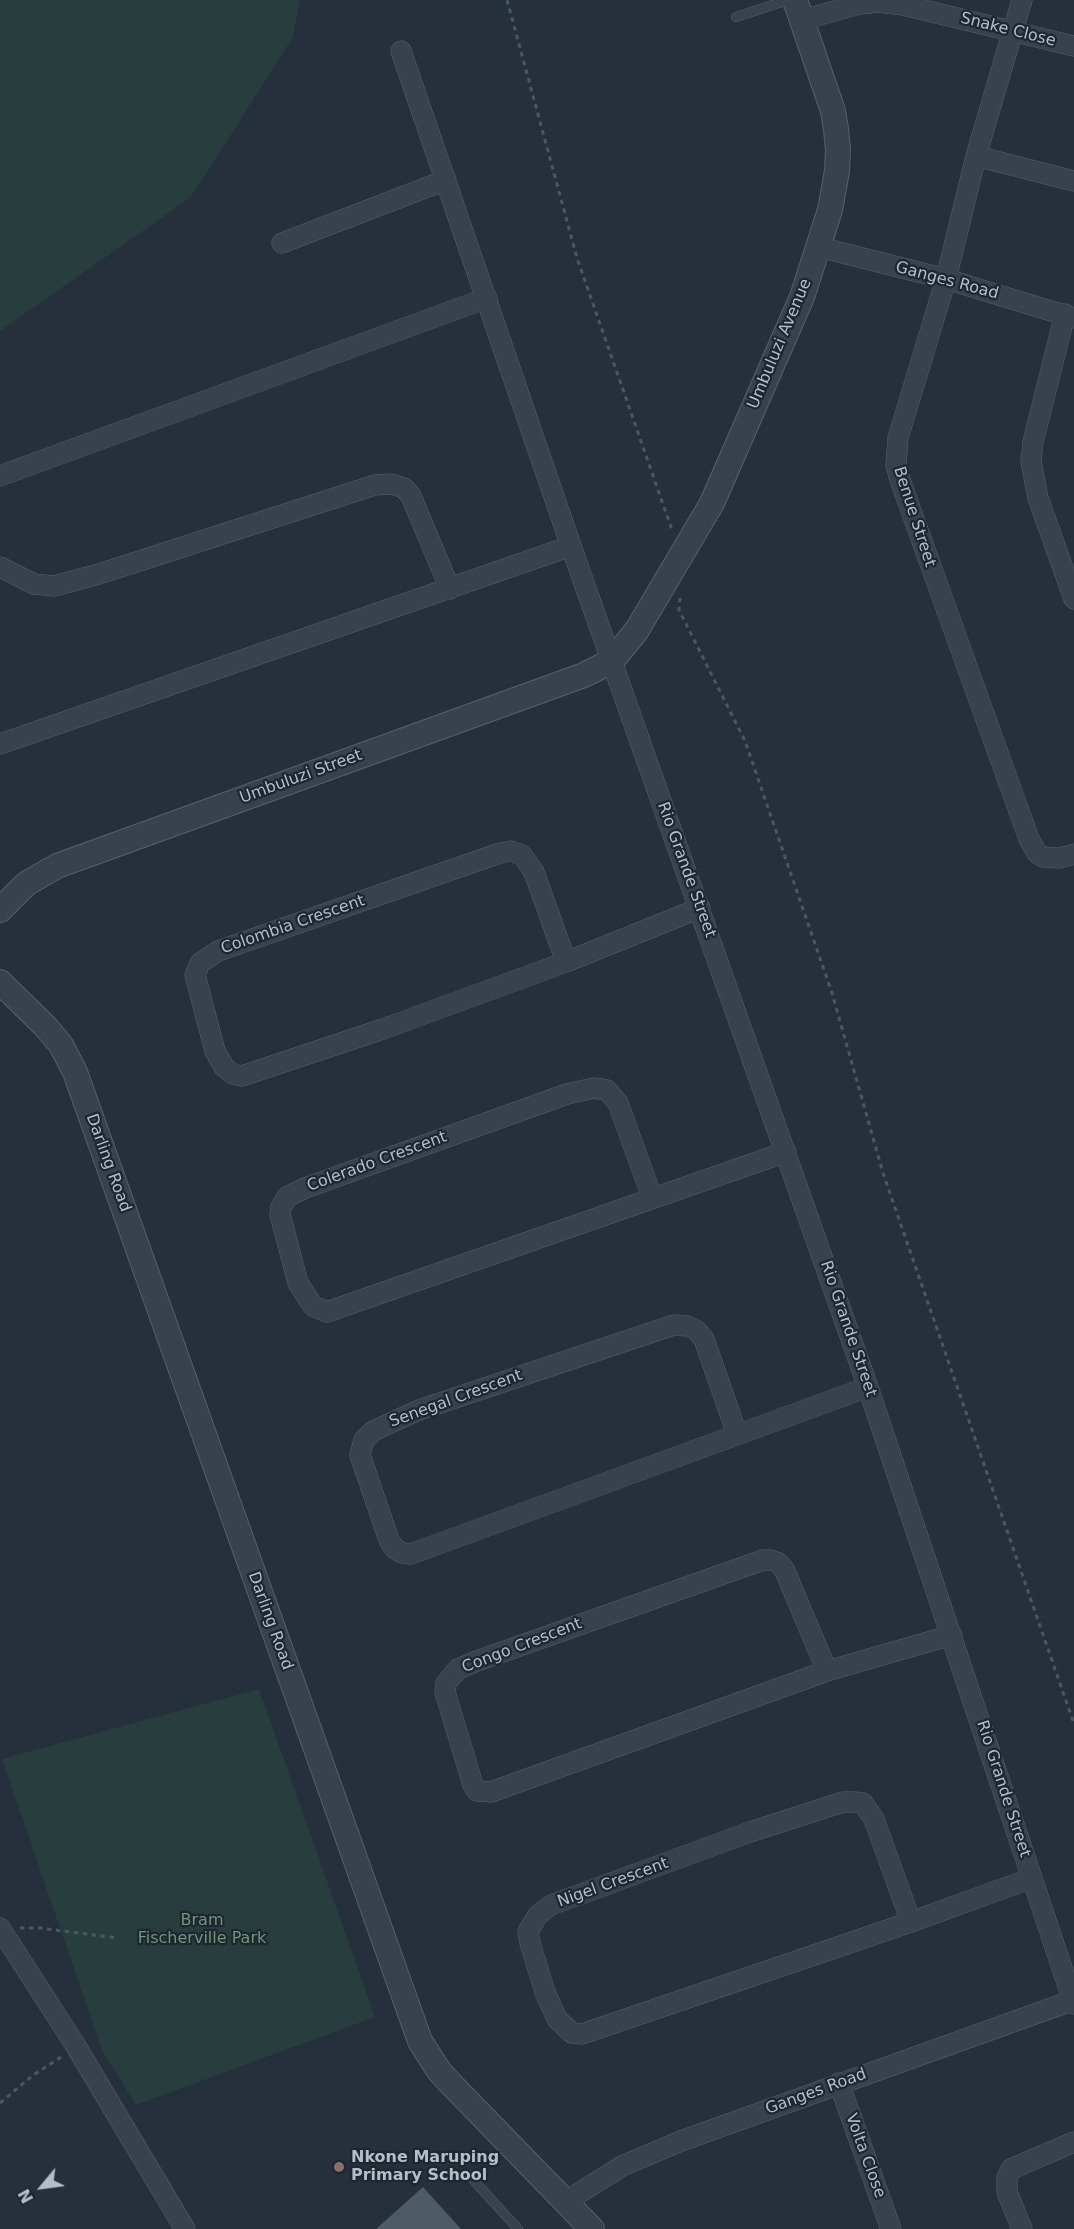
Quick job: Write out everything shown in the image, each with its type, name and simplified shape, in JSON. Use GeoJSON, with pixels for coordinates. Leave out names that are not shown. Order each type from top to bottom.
{"type":"FeatureCollection","features":[{"type":"Feature","properties":{"kind":"street","name":"Benue Street"},"geometry":{"type":"LineString","coordinates":[[1022,0],[976,156],[946,279],[898,438],[896,465],[1029,839],[1037,853],[1043,856],[1060,858],[1074,854]]}},
{"type":"Feature","properties":{"kind":"street","name":"Snake Close"},"geometry":{"type":"LineString","coordinates":[[799,10],[878,2],[903,5],[1074,46]]}},
{"type":"Feature","properties":{"kind":"street","name":"Umbuluzi Avenue"},"geometry":{"type":"LineString","coordinates":[[612,661],[637,630],[712,503],[802,297],[819,247],[834,190],[838,150],[833,111],[799,10]]}},
{"type":"Feature","properties":{"kind":"street","name":"Rio Grande Street"},"geometry":{"type":"LineString","coordinates":[[401,51],[571,546],[868,1387],[1074,2001]]}},
{"type":"Feature","properties":{"kind":"street"},"geometry":{"type":"LineString","coordinates":[[976,156],[1074,181]]}},
{"type":"Feature","properties":{"kind":"street"},"geometry":{"type":"LineString","coordinates":[[282,243],[446,180]]}},
{"type":"Feature","properties":{"kind":"street","name":"Ganges Road"},"geometry":{"type":"LineString","coordinates":[[819,247],[946,279],[1070,316]]}},
{"type":"Feature","properties":{"kind":"street"},"geometry":{"type":"LineString","coordinates":[[0,476],[486,298]]}},
{"type":"Feature","properties":{"kind":"street"},"geometry":{"type":"LineString","coordinates":[[1070,316],[1033,442],[1031,461],[1038,498],[1074,599]]}},
{"type":"Feature","properties":{"kind":"street"},"geometry":{"type":"LineString","coordinates":[[0,567],[34,584],[54,586],[99,574],[375,485],[392,484],[404,488],[411,496],[450,589]]}},
{"type":"Feature","properties":{"kind":"street"},"geometry":{"type":"LineString","coordinates":[[0,744],[571,546]]}},
{"type":"Feature","properties":{"kind":"street","name":"Umbuluzi Street"},"geometry":{"type":"LineString","coordinates":[[0,910],[26,884],[57,866],[584,675],[612,661]]}},
{"type":"Feature","properties":{"kind":"street","name":"Colombia Crescent"},"geometry":{"type":"LineString","coordinates":[[566,962],[534,872],[522,855],[511,851],[500,852],[218,951],[200,963],[195,975],[215,1051],[224,1067],[233,1074],[242,1076],[383,1029],[566,962],[700,908]]}},
{"type":"Feature","properties":{"kind":"street","name":"Darling Road"},"geometry":{"type":"LineString","coordinates":[[0,982],[46,1027],[61,1045],[75,1072],[420,2041],[433,2063],[452,2085],[591,2229]]}},
{"type":"Feature","properties":{"kind":"street","name":"Colerado Crescent"},"geometry":{"type":"LineString","coordinates":[[652,1197],[618,1103],[607,1090],[594,1088],[567,1094],[305,1188],[287,1197],[280,1214],[298,1283],[312,1306],[327,1312],[786,1152]]}},
{"type":"Feature","properties":{"kind":"street","name":"Senegal Crescent"},"geometry":{"type":"LineString","coordinates":[[737,1434],[704,1339],[696,1330],[687,1326],[674,1325],[419,1410],[373,1431],[364,1440],[360,1455],[389,1540],[394,1548],[402,1553],[411,1554],[868,1387]]}},
{"type":"Feature","properties":{"kind":"street","name":"Congo Crescent"},"geometry":{"type":"LineString","coordinates":[[827,1671],[785,1571],[779,1563],[763,1560],[477,1661],[458,1669],[446,1683],[445,1692],[473,1785],[477,1791],[490,1792],[827,1671],[952,1635]]}},
{"type":"Feature","properties":{"kind":"street","name":"Nigel Crescent"},"geometry":{"type":"LineString","coordinates":[[911,1922],[874,1819],[863,1803],[843,1802],[750,1832],[552,1905],[538,1915],[528,1931],[545,1992],[557,2019],[572,2033],[582,2034],[911,1922],[1032,1878]]}},
{"type":"Feature","properties":{"kind":"street"},"geometry":{"type":"LineString","coordinates":[[0,1928],[77,2048],[185,2229]]}},
{"type":"Feature","properties":{"kind":"street","name":"Ganges Road"},"geometry":{"type":"LineString","coordinates":[[565,2202],[607,2175],[641,2157],[681,2141],[1074,2001]]}},
{"type":"Feature","properties":{"kind":"street","name":"Volta Close"},"geometry":{"type":"LineString","coordinates":[[839,2083],[891,2229]]}},
{"type":"Feature","properties":{"kind":"street"},"geometry":{"type":"LineString","coordinates":[[1022,2229],[1007,2192],[1007,2178],[1011,2169],[1074,2142]]}},
{"type":"Feature","properties":{"kind":"lane"},"geometry":{"type":"LineString","coordinates":[[736,17],[788,0]]}},
{"type":"Feature","properties":{"kind":"lane"},"geometry":{"type":"LineString","coordinates":[[469,2175],[518,2229]]}},
{"type":"Feature","properties":{"kind":"path"},"geometry":{"type":"LineString","coordinates":[[507,0],[577,258],[681,557]]}},
{"type":"Feature","properties":{"kind":"path"},"geometry":{"type":"LineString","coordinates":[[680,589],[680,610],[749,752],[832,993],[883,1173],[1074,1724]]}},
{"type":"Feature","properties":{"kind":"path"},"geometry":{"type":"LineString","coordinates":[[0,1928],[40,1928],[117,1938]]}},
{"type":"Feature","properties":{"kind":"path"},"geometry":{"type":"LineString","coordinates":[[0,2103],[50,2063],[77,2048]]}},
{"type":"Feature","properties":{"kind":"green space"},"geometry":{"type":"Polygon","coordinates":[[[0,0],[300,0],[292,39],[191,197],[0,331],[0,0]]]}},
{"type":"Feature","properties":{"kind":"green space","name":"Bram Fischerville Park"},"geometry":{"type":"Polygon","coordinates":[[[259,1689],[375,2017],[136,2105],[102,2050],[2,1759],[259,1689]]]}},
{"type":"Feature","properties":{"kind":"building"},"geometry":{"type":"Polygon","coordinates":[[[423,2187],[461,2229],[376,2229],[423,2187]]]}},
{"type":"Feature","properties":{"kind":"place","name":"Nkone Maruping Primary School"},"geometry":{"type":"Point","coordinates":[339,2167]}}]}
